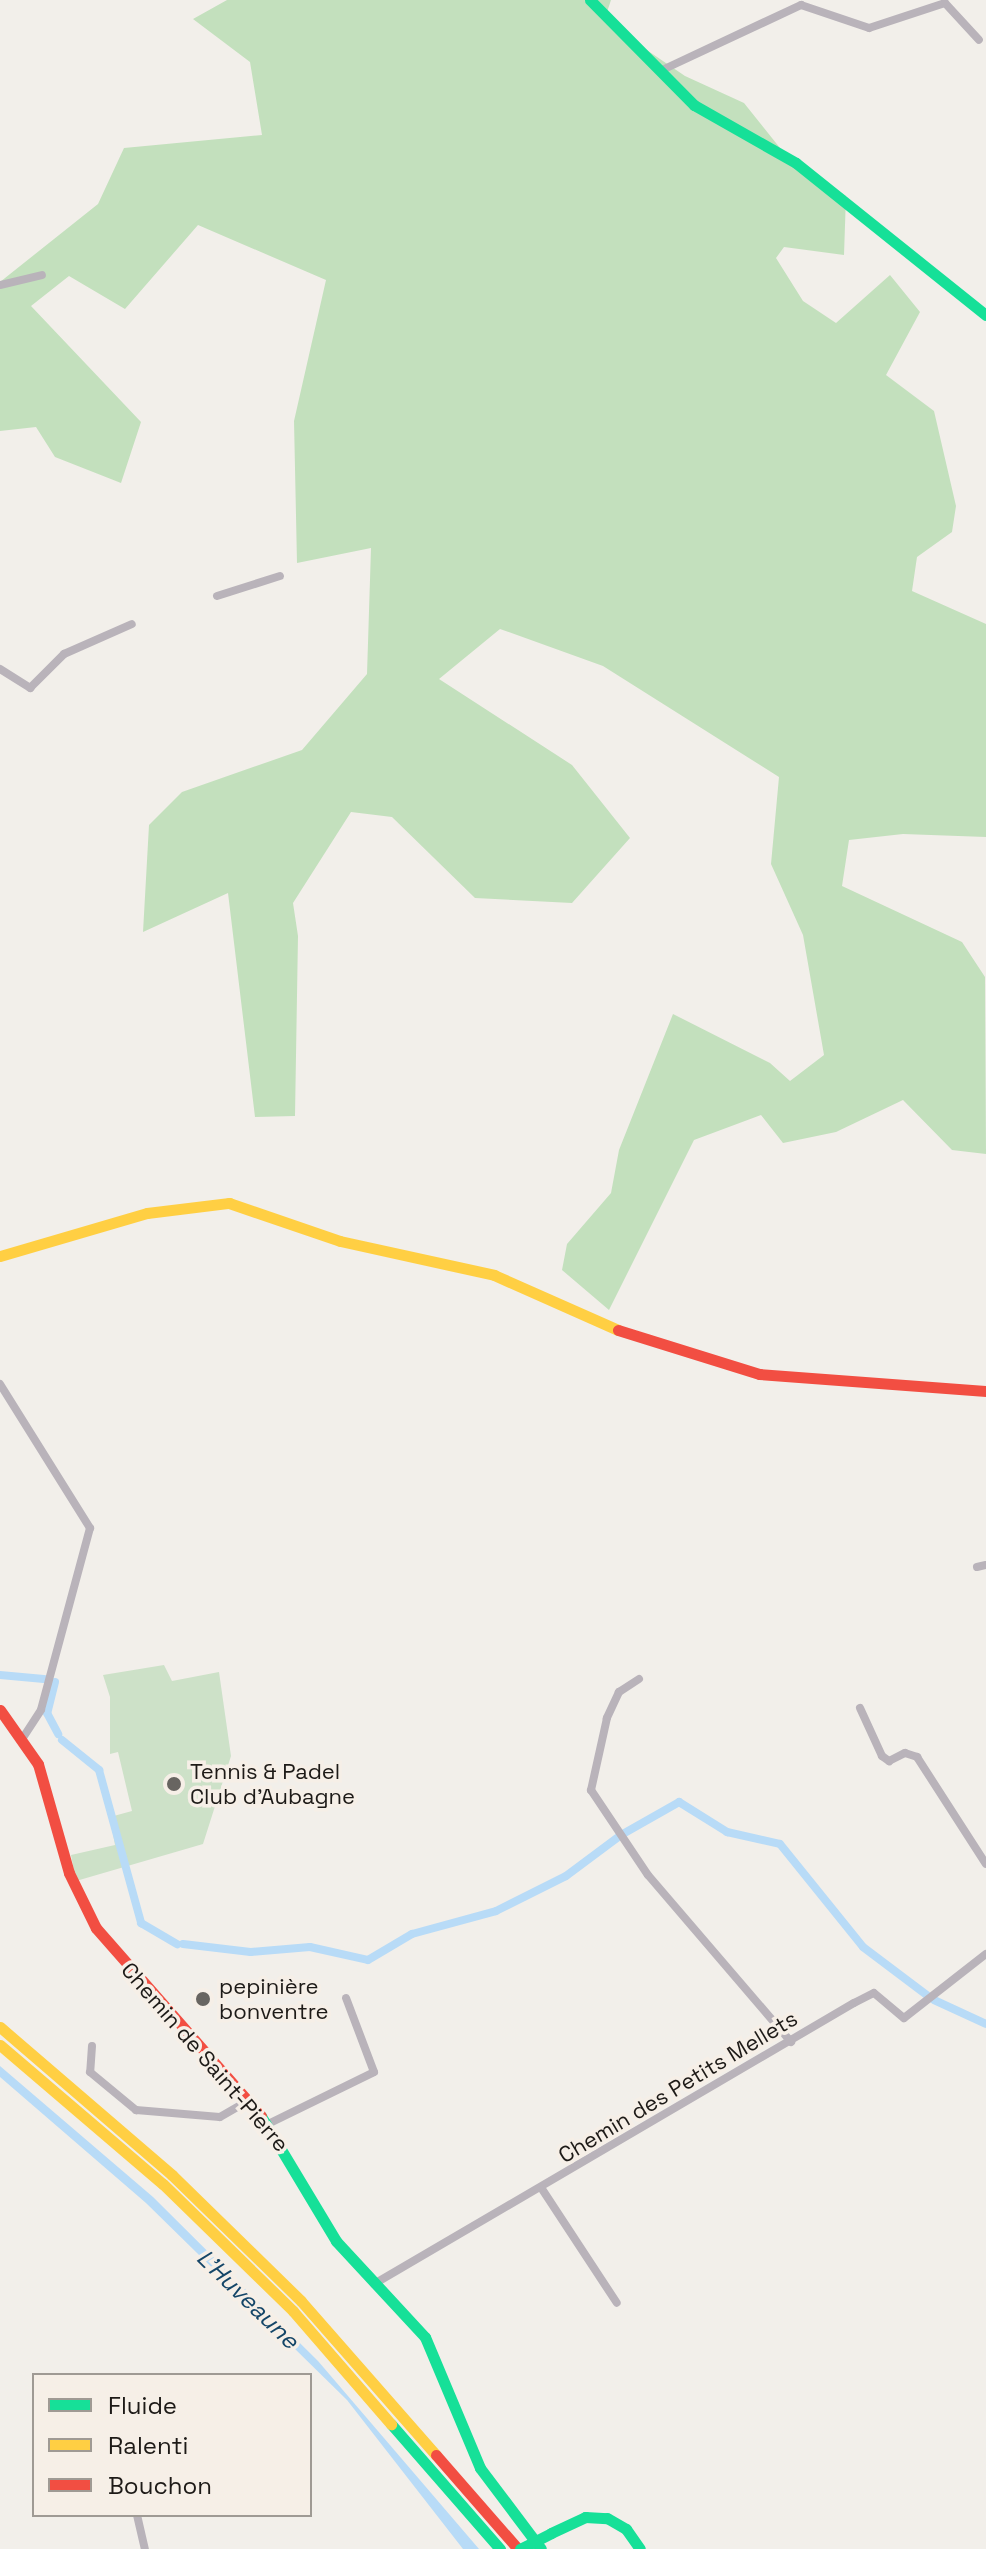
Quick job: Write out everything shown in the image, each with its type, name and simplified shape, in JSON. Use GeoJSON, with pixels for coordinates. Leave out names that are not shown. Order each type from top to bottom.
{"type":"FeatureCollection","features":[{"type":"Feature","properties":{"kind":"main road"},"geometry":{"type":"LineString","coordinates":[[590,0],[694,105],[796,163],[864,214],[986,315]]}},
{"type":"Feature","properties":{"kind":"main road"},"geometry":{"type":"LineString","coordinates":[[0,1256],[147,1213],[229,1203],[340,1241],[494,1275],[635,1338],[759,1374],[986,1391]]}},
{"type":"Feature","properties":{"kind":"main road","name":"Chemin de Saint-Pierre"},"geometry":{"type":"LineString","coordinates":[[0,1710],[23,1738],[38,1764],[75,1888],[96,1928],[268,2124],[336,2241],[433,2349],[480,2468],[541,2549]]}},
{"type":"Feature","properties":{"kind":"main road"},"geometry":{"type":"LineString","coordinates":[[0,2027],[172,2175],[301,2301],[519,2549],[585,2517],[607,2518],[626,2529],[640,2549]]}},
{"type":"Feature","properties":{"kind":"main road"},"geometry":{"type":"LineString","coordinates":[[0,2045],[163,2184],[293,2311],[500,2549]]}},
{"type":"Feature","properties":{"kind":"street"},"geometry":{"type":"LineString","coordinates":[[660,71],[801,5],[869,28],[945,3],[979,40]]}},
{"type":"Feature","properties":{"kind":"street"},"geometry":{"type":"LineString","coordinates":[[0,285],[42,275]]}},
{"type":"Feature","properties":{"kind":"street"},"geometry":{"type":"LineString","coordinates":[[217,596],[280,576]]}},
{"type":"Feature","properties":{"kind":"street"},"geometry":{"type":"LineString","coordinates":[[0,669],[30,688],[55,660],[132,624]]}},
{"type":"Feature","properties":{"kind":"street"},"geometry":{"type":"LineString","coordinates":[[0,1384],[90,1528],[41,1710],[23,1738]]}},
{"type":"Feature","properties":{"kind":"street"},"geometry":{"type":"LineString","coordinates":[[639,1679],[619,1692],[607,1718],[591,1790],[648,1875],[791,2042]]}},
{"type":"Feature","properties":{"kind":"street"},"geometry":{"type":"LineString","coordinates":[[860,1708],[882,1756],[889,1761],[911,1752],[917,1757],[986,1864]]}},
{"type":"Feature","properties":{"kind":"street","name":"Chemin des Petits Mellets"},"geometry":{"type":"LineString","coordinates":[[374,2284],[874,1993],[904,2018],[986,1954]]}},
{"type":"Feature","properties":{"kind":"street"},"geometry":{"type":"LineString","coordinates":[[268,2124],[374,2072],[346,1998]]}},
{"type":"Feature","properties":{"kind":"street"},"geometry":{"type":"LineString","coordinates":[[92,2046],[90,2072],[136,2110],[220,2117],[248,2101]]}},
{"type":"Feature","properties":{"kind":"street"},"geometry":{"type":"LineString","coordinates":[[542,2189],[617,2303]]}},
{"type":"Feature","properties":{"kind":"street"},"geometry":{"type":"LineString","coordinates":[[137,2517],[145,2549]]}},
{"type":"Feature","properties":{"kind":"green space"},"geometry":{"type":"Polygon","coordinates":[[[227,0],[611,0],[604,21],[685,76],[744,103],[784,153],[846,196],[844,255],[784,247],[776,258],[803,301],[836,323],[890,275],[920,312],[886,375],[934,411],[956,506],[952,532],[917,557],[912,591],[986,624],[986,837],[903,834],[849,840],[842,886],[962,942],[985,977],[986,1154],[952,1150],[903,1100],[836,1132],[783,1143],[761,1115],[694,1140],[609,1310],[562,1270],[567,1244],[611,1193],[619,1150],[673,1014],[770,1063],[790,1081],[824,1055],[803,935],[771,864],[779,777],[603,666],[500,629],[439,679],[572,765],[630,838],[572,903],[475,898],[392,817],[351,812],[293,903],[298,936],[295,1116],[255,1117],[228,893],[143,932],[149,825],[182,792],[302,750],[367,674],[371,548],[297,563],[294,421],[326,280],[198,225],[125,309],[69,276],[31,306],[141,422],[121,483],[55,457],[36,427],[0,431],[0,282],[98,204],[124,148],[262,135],[250,62],[193,19],[227,0]]]}},
{"type":"Feature","properties":{"kind":"green space","name":"Tennis & Padel Club d'Aubagne"},"geometry":{"type":"Polygon","coordinates":[[[164,1665],[172,1681],[219,1672],[231,1756],[203,1844],[76,1881],[71,1855],[115,1845],[110,1817],[132,1811],[118,1752],[110,1754],[110,1697],[103,1675],[164,1665]]]}},
{"type":"Feature","properties":{"kind":"water","name":"L'Huveaune"},"geometry":{"type":"Polygon","coordinates":[[[0,2066],[153,2197],[318,2361],[479,2549],[463,2549],[347,2400],[146,2203],[0,2077],[0,2066]]]}},
{"type":"Feature","properties":{"kind":"waterway"},"geometry":{"type":"LineString","coordinates":[[0,1675],[44,1679]]}},
{"type":"Feature","properties":{"kind":"waterway"},"geometry":{"type":"LineString","coordinates":[[55,1682],[47,1713],[58,1734]]}},
{"type":"Feature","properties":{"kind":"waterway"},"geometry":{"type":"LineString","coordinates":[[62,1740],[99,1770],[141,1923],[177,1944]]}},
{"type":"Feature","properties":{"kind":"waterway"},"geometry":{"type":"LineString","coordinates":[[621,1835],[679,1802],[727,1832],[780,1844],[863,1947],[928,1996]]}},
{"type":"Feature","properties":{"kind":"waterway"},"geometry":{"type":"LineString","coordinates":[[183,1944],[251,1952],[310,1947],[368,1960],[412,1934],[496,1911],[566,1876],[617,1838]]}},
{"type":"Feature","properties":{"kind":"waterway"},"geometry":{"type":"LineString","coordinates":[[934,2000],[986,2024]]}},
{"type":"Feature","properties":{"kind":"traffic: fast"},"geometry":{"type":"LineString","coordinates":[[590,0],[694,105],[796,163],[986,315]]}},
{"type":"Feature","properties":{"kind":"traffic: fast"},"geometry":{"type":"LineString","coordinates":[[261,2116],[336,2241],[425,2337],[480,2468],[541,2549]]}},
{"type":"Feature","properties":{"kind":"traffic: fast"},"geometry":{"type":"LineString","coordinates":[[391,2424],[500,2549]]}},
{"type":"Feature","properties":{"kind":"traffic: fast"},"geometry":{"type":"LineString","coordinates":[[551,2533],[585,2517],[607,2518],[626,2529],[640,2549]]}},
{"type":"Feature","properties":{"kind":"traffic: fast"},"geometry":{"type":"LineString","coordinates":[[520,2549],[551,2533]]}},
{"type":"Feature","properties":{"kind":"traffic: slow"},"geometry":{"type":"LineString","coordinates":[[0,1256],[147,1213],[229,1203],[340,1241],[494,1275],[618,1330]]}},
{"type":"Feature","properties":{"kind":"traffic: slow"},"geometry":{"type":"LineString","coordinates":[[0,2027],[172,2175],[301,2301],[436,2455]]}},
{"type":"Feature","properties":{"kind":"traffic: slow"},"geometry":{"type":"LineString","coordinates":[[0,2045],[163,2184],[293,2311],[391,2424]]}},
{"type":"Feature","properties":{"kind":"traffic: jam"},"geometry":{"type":"LineString","coordinates":[[618,1330],[759,1374],[986,1391]]}},
{"type":"Feature","properties":{"kind":"traffic: jam"},"geometry":{"type":"LineString","coordinates":[[0,1710],[38,1764],[69,1873],[96,1928],[261,2116]]}},
{"type":"Feature","properties":{"kind":"traffic: jam"},"geometry":{"type":"LineString","coordinates":[[436,2455],[518,2549]]}},
{"type":"Feature","properties":{"kind":"place","name":"Tennis & Padel Club d'Aubagne"},"geometry":{"type":"Point","coordinates":[174,1784]}},
{"type":"Feature","properties":{"kind":"place","name":"pepinière bonventre"},"geometry":{"type":"Point","coordinates":[203,1999]}}]}
